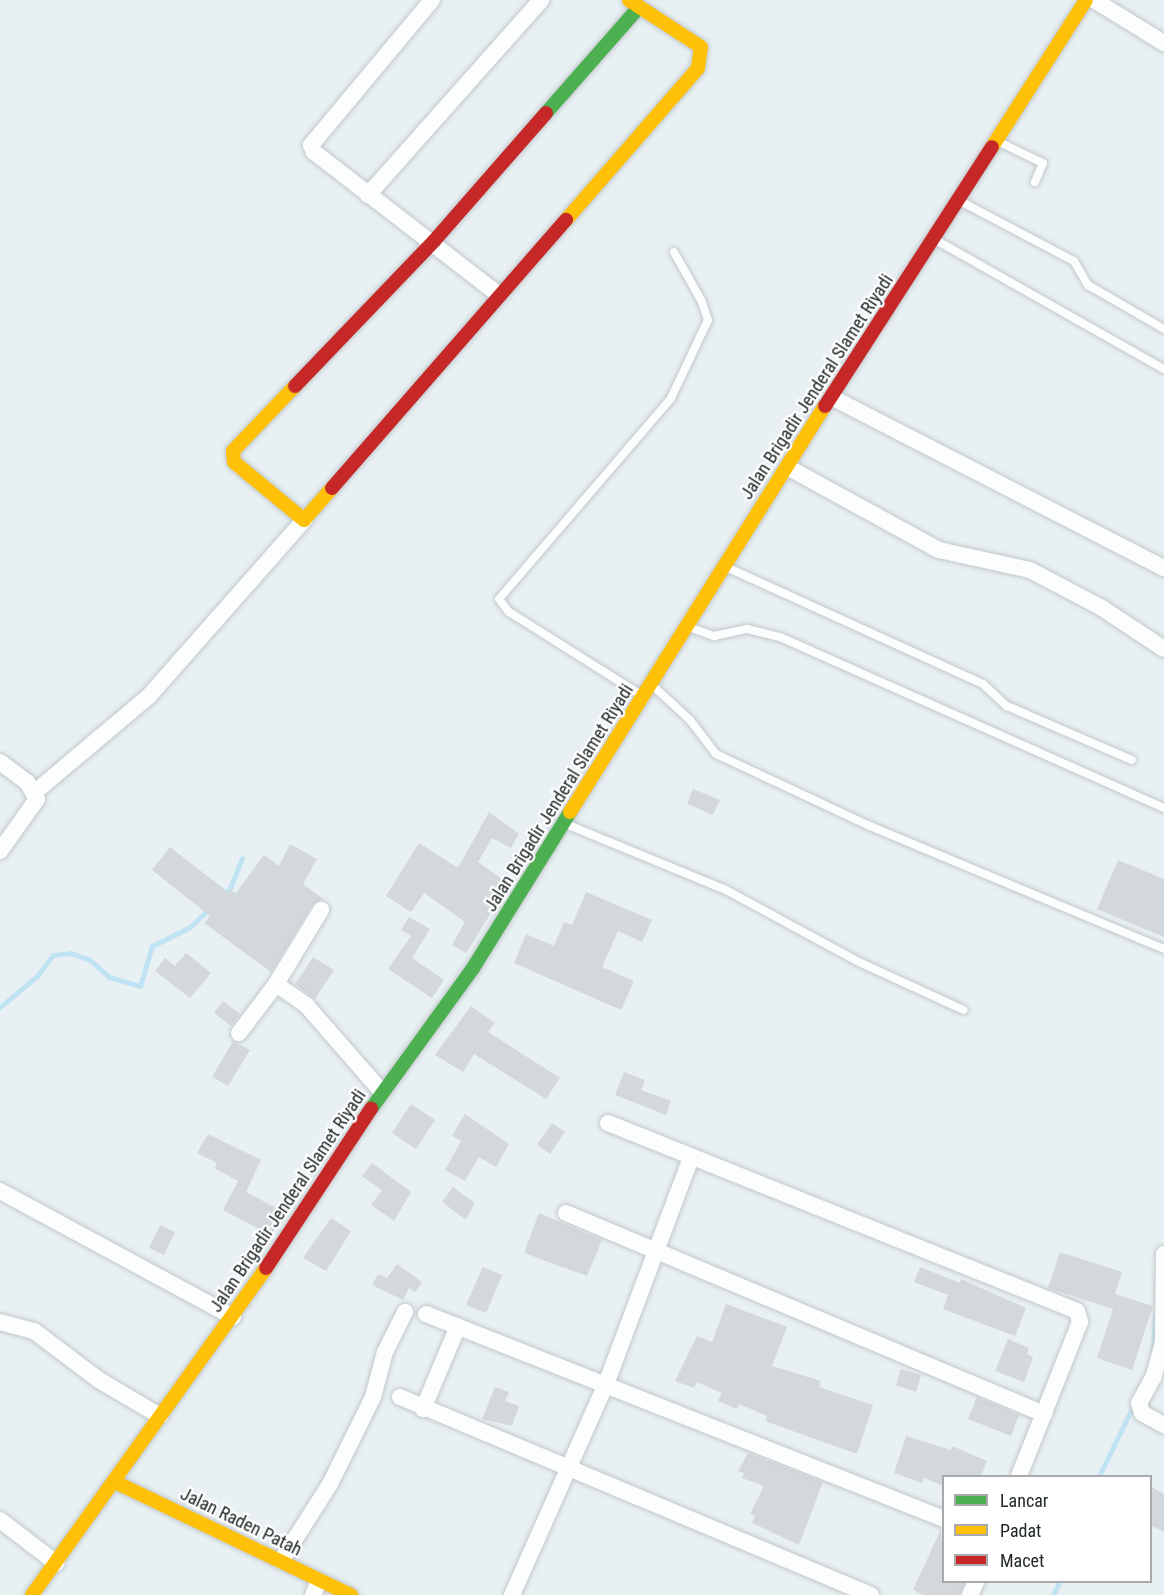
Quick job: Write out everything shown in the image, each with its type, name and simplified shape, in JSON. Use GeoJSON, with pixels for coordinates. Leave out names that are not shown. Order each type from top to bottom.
{"type":"FeatureCollection","features":[{"type":"Feature","properties":{"kind":"main road","name":"Jalan Brigadir Jenderal Slamet Riyadi"},"geometry":{"type":"LineString","coordinates":[[32,1595],[233,1317],[382,1092],[473,968],[566,824],[724,566],[789,468],[994,140],[1086,0]]}},
{"type":"Feature","properties":{"kind":"main road"},"geometry":{"type":"LineString","coordinates":[[634,3],[701,47],[698,68],[498,294],[304,520],[234,462],[233,451],[434,241],[634,3]]}},
{"type":"Feature","properties":{"kind":"main road","name":"Jalan Raden Patah"},"geometry":{"type":"LineString","coordinates":[[114,1482],[281,1561],[316,1588],[351,1595]]}},
{"type":"Feature","properties":{"kind":"street"},"geometry":{"type":"LineString","coordinates":[[432,0],[311,145],[314,152],[368,195],[434,241],[498,294]]}},
{"type":"Feature","properties":{"kind":"street"},"geometry":{"type":"LineString","coordinates":[[368,195],[541,0]]}},
{"type":"Feature","properties":{"kind":"street"},"geometry":{"type":"LineString","coordinates":[[1094,0],[1164,43]]}},
{"type":"Feature","properties":{"kind":"street"},"geometry":{"type":"LineString","coordinates":[[833,398],[1164,568]]}},
{"type":"Feature","properties":{"kind":"street"},"geometry":{"type":"LineString","coordinates":[[789,468],[939,550],[1030,570],[1102,608],[1164,649]]}},
{"type":"Feature","properties":{"kind":"street"},"geometry":{"type":"LineString","coordinates":[[35,792],[149,696],[304,520]]}},
{"type":"Feature","properties":{"kind":"street"},"geometry":{"type":"LineString","coordinates":[[0,762],[35,792],[35,804],[0,851]]}},
{"type":"Feature","properties":{"kind":"street"},"geometry":{"type":"LineString","coordinates":[[239,1033],[276,984],[321,910]]}},
{"type":"Feature","properties":{"kind":"street"},"geometry":{"type":"LineString","coordinates":[[276,984],[307,1006],[382,1092]]}},
{"type":"Feature","properties":{"kind":"street"},"geometry":{"type":"LineString","coordinates":[[608,1123],[1077,1311],[1080,1322],[1019,1475]]}},
{"type":"Feature","properties":{"kind":"street"},"geometry":{"type":"LineString","coordinates":[[512,1595],[606,1384],[658,1253],[691,1158]]}},
{"type":"Feature","properties":{"kind":"street"},"geometry":{"type":"LineString","coordinates":[[0,1191],[233,1317]]}},
{"type":"Feature","properties":{"kind":"street"},"geometry":{"type":"LineString","coordinates":[[566,1213],[1044,1414]]}},
{"type":"Feature","properties":{"kind":"street"},"geometry":{"type":"LineString","coordinates":[[1164,1254],[1163,1342],[1154,1376],[1139,1403],[1142,1413],[1164,1425]]}},
{"type":"Feature","properties":{"kind":"street"},"geometry":{"type":"LineString","coordinates":[[281,1561],[330,1484],[373,1396],[385,1352],[405,1312]]}},
{"type":"Feature","properties":{"kind":"street"},"geometry":{"type":"LineString","coordinates":[[426,1314],[942,1518]]}},
{"type":"Feature","properties":{"kind":"street"},"geometry":{"type":"LineString","coordinates":[[0,1322],[34,1331],[99,1380],[160,1416]]}},
{"type":"Feature","properties":{"kind":"street"},"geometry":{"type":"LineString","coordinates":[[423,1409],[458,1326]]}},
{"type":"Feature","properties":{"kind":"street"},"geometry":{"type":"LineString","coordinates":[[400,1397],[423,1409],[568,1470],[871,1595]]}},
{"type":"Feature","properties":{"kind":"street"},"geometry":{"type":"LineString","coordinates":[[0,1520],[56,1563]]}},
{"type":"Feature","properties":{"kind":"lane"},"geometry":{"type":"LineString","coordinates":[[994,140],[1043,163],[1035,182]]}},
{"type":"Feature","properties":{"kind":"lane"},"geometry":{"type":"LineString","coordinates":[[957,199],[1074,261],[1088,285],[1164,329]]}},
{"type":"Feature","properties":{"kind":"lane"},"geometry":{"type":"LineString","coordinates":[[933,239],[1164,369]]}},
{"type":"Feature","properties":{"kind":"lane"},"geometry":{"type":"LineString","coordinates":[[643,697],[509,612],[499,598],[671,398],[708,320],[702,300],[674,252]]}},
{"type":"Feature","properties":{"kind":"lane"},"geometry":{"type":"LineString","coordinates":[[724,566],[983,684],[1008,706],[1132,760]]}},
{"type":"Feature","properties":{"kind":"lane"},"geometry":{"type":"LineString","coordinates":[[688,627],[714,636],[747,629],[780,638],[1164,808]]}},
{"type":"Feature","properties":{"kind":"lane"},"geometry":{"type":"LineString","coordinates":[[652,684],[690,720],[716,754],[870,826],[1164,949]]}},
{"type":"Feature","properties":{"kind":"lane"},"geometry":{"type":"LineString","coordinates":[[566,824],[723,889],[859,962],[964,1010]]}},
{"type":"Feature","properties":{"kind":"building"},"geometry":{"type":"Polygon","coordinates":[[[693,789],[720,800],[713,815],[687,804],[693,789]]]}},
{"type":"Feature","properties":{"kind":"building"},"geometry":{"type":"Polygon","coordinates":[[[489,812],[519,834],[511,848],[492,838],[478,862],[509,884],[466,953],[452,945],[465,922],[424,893],[411,912],[386,896],[419,843],[458,868],[489,812]]]}},
{"type":"Feature","properties":{"kind":"building"},"geometry":{"type":"Polygon","coordinates":[[[290,844],[317,859],[303,884],[323,899],[312,905],[271,972],[204,923],[210,916],[152,870],[170,847],[228,892],[230,889],[236,893],[264,855],[279,866],[290,844]]]}},
{"type":"Feature","properties":{"kind":"building"},"geometry":{"type":"Polygon","coordinates":[[[1118,860],[1164,879],[1164,937],[1097,909],[1118,860]]]}},
{"type":"Feature","properties":{"kind":"building"},"geometry":{"type":"Polygon","coordinates":[[[586,892],[652,920],[642,942],[618,931],[602,967],[634,981],[621,1010],[514,963],[526,934],[554,946],[564,922],[572,925],[586,892]]]}},
{"type":"Feature","properties":{"kind":"building"},"geometry":{"type":"Polygon","coordinates":[[[409,917],[430,929],[412,958],[444,980],[432,998],[388,969],[411,936],[401,930],[409,917]]]}},
{"type":"Feature","properties":{"kind":"building"},"geometry":{"type":"Polygon","coordinates":[[[186,953],[211,973],[190,998],[155,971],[165,958],[175,966],[186,953]]]}},
{"type":"Feature","properties":{"kind":"building"},"geometry":{"type":"Polygon","coordinates":[[[313,957],[334,970],[315,999],[295,984],[313,957]]]}},
{"type":"Feature","properties":{"kind":"building"},"geometry":{"type":"Polygon","coordinates":[[[223,1001],[240,1014],[231,1026],[214,1013],[223,1001]]]}},
{"type":"Feature","properties":{"kind":"building"},"geometry":{"type":"Polygon","coordinates":[[[471,1006],[495,1023],[488,1032],[560,1078],[546,1099],[474,1054],[463,1072],[435,1055],[471,1006]]]}},
{"type":"Feature","properties":{"kind":"building"},"geometry":{"type":"Polygon","coordinates":[[[233,1041],[250,1050],[228,1086],[212,1077],[233,1041]]]}},
{"type":"Feature","properties":{"kind":"building"},"geometry":{"type":"Polygon","coordinates":[[[624,1072],[645,1080],[641,1090],[671,1101],[666,1115],[615,1095],[624,1072]]]}},
{"type":"Feature","properties":{"kind":"building"},"geometry":{"type":"Polygon","coordinates":[[[411,1104],[435,1120],[416,1149],[392,1133],[411,1104]]]}},
{"type":"Feature","properties":{"kind":"building"},"geometry":{"type":"Polygon","coordinates":[[[465,1114],[509,1144],[496,1167],[479,1157],[465,1181],[445,1170],[461,1141],[452,1136],[465,1114]]]}},
{"type":"Feature","properties":{"kind":"building"},"geometry":{"type":"Polygon","coordinates":[[[552,1123],[565,1132],[550,1154],[537,1145],[552,1123]]]}},
{"type":"Feature","properties":{"kind":"building"},"geometry":{"type":"Polygon","coordinates":[[[208,1134],[261,1160],[246,1192],[286,1213],[271,1235],[223,1210],[238,1181],[214,1168],[217,1163],[197,1153],[208,1134]]]}},
{"type":"Feature","properties":{"kind":"building"},"geometry":{"type":"Polygon","coordinates":[[[372,1163],[411,1192],[394,1221],[371,1205],[382,1190],[362,1176],[372,1163]]]}},
{"type":"Feature","properties":{"kind":"building"},"geometry":{"type":"Polygon","coordinates":[[[453,1187],[475,1203],[466,1220],[442,1202],[453,1187]]]}},
{"type":"Feature","properties":{"kind":"building"},"geometry":{"type":"Polygon","coordinates":[[[539,1213],[602,1240],[587,1276],[524,1253],[539,1213]]]}},
{"type":"Feature","properties":{"kind":"building"},"geometry":{"type":"Polygon","coordinates":[[[331,1218],[351,1231],[326,1271],[303,1258],[331,1218]]]}},
{"type":"Feature","properties":{"kind":"building"},"geometry":{"type":"Polygon","coordinates":[[[160,1225],[175,1232],[164,1255],[149,1248],[160,1225]]]}},
{"type":"Feature","properties":{"kind":"building"},"geometry":{"type":"Polygon","coordinates":[[[1060,1252],[1122,1272],[1115,1294],[1153,1306],[1132,1370],[1097,1358],[1113,1309],[1048,1288],[1060,1252]]]}},
{"type":"Feature","properties":{"kind":"building"},"geometry":{"type":"Polygon","coordinates":[[[397,1264],[422,1282],[415,1292],[409,1288],[403,1300],[372,1285],[378,1274],[387,1278],[397,1264]]]}},
{"type":"Feature","properties":{"kind":"building"},"geometry":{"type":"Polygon","coordinates":[[[483,1267],[502,1275],[486,1313],[466,1305],[483,1267]]]}},
{"type":"Feature","properties":{"kind":"building"},"geometry":{"type":"Polygon","coordinates":[[[920,1267],[960,1283],[961,1279],[1026,1308],[1015,1336],[943,1309],[948,1295],[914,1282],[920,1267]]]}},
{"type":"Feature","properties":{"kind":"building"},"geometry":{"type":"Polygon","coordinates":[[[726,1304],[787,1327],[772,1366],[821,1381],[819,1387],[873,1405],[857,1454],[765,1421],[767,1416],[739,1404],[737,1409],[718,1401],[722,1393],[697,1382],[694,1388],[675,1381],[697,1336],[712,1342],[726,1304]]]}},
{"type":"Feature","properties":{"kind":"building"},"geometry":{"type":"Polygon","coordinates":[[[1008,1339],[1029,1348],[1027,1354],[1033,1357],[1024,1382],[995,1371],[1008,1339]]]}},
{"type":"Feature","properties":{"kind":"building"},"geometry":{"type":"Polygon","coordinates":[[[901,1369],[921,1375],[916,1392],[896,1385],[901,1369]]]}},
{"type":"Feature","properties":{"kind":"building"},"geometry":{"type":"Polygon","coordinates":[[[495,1387],[509,1392],[505,1401],[519,1406],[512,1426],[482,1419],[495,1387]]]}},
{"type":"Feature","properties":{"kind":"building"},"geometry":{"type":"Polygon","coordinates":[[[977,1397],[1019,1415],[1011,1436],[968,1419],[977,1397]]]}},
{"type":"Feature","properties":{"kind":"building"},"geometry":{"type":"Polygon","coordinates":[[[906,1436],[951,1450],[952,1446],[987,1461],[981,1475],[942,1475],[942,1485],[924,1478],[922,1483],[894,1473],[906,1436]]]}},
{"type":"Feature","properties":{"kind":"building"},"geometry":{"type":"Polygon","coordinates":[[[748,1453],[823,1482],[799,1545],[752,1523],[755,1516],[750,1514],[764,1486],[742,1478],[744,1473],[738,1471],[748,1453]]]}},
{"type":"Feature","properties":{"kind":"building"},"geometry":{"type":"Polygon","coordinates":[[[1152,1487],[1164,1494],[1164,1532],[1152,1526],[1152,1487]]]}},
{"type":"Feature","properties":{"kind":"building"},"geometry":{"type":"Polygon","coordinates":[[[941,1529],[942,1583],[964,1583],[960,1595],[923,1595],[913,1590],[941,1529]]]}},
{"type":"Feature","properties":{"kind":"waterway"},"geometry":{"type":"LineString","coordinates":[[223,895],[230,888],[242,858]]}},
{"type":"Feature","properties":{"kind":"waterway"},"geometry":{"type":"LineString","coordinates":[[0,1007],[37,976],[53,955],[71,953],[90,960],[109,977],[140,986],[152,946],[190,927],[210,908]]}},
{"type":"Feature","properties":{"kind":"waterway"},"geometry":{"type":"LineString","coordinates":[[1153,1352],[1155,1316]]}},
{"type":"Feature","properties":{"kind":"waterway"},"geometry":{"type":"LineString","coordinates":[[1099,1475],[1135,1402]]}},
{"type":"Feature","properties":{"kind":"waterway"},"geometry":{"type":"LineString","coordinates":[[1053,1595],[1059,1583]]}},
{"type":"Feature","properties":{"kind":"traffic: fast"},"geometry":{"type":"LineString","coordinates":[[546,113],[639,7]]}},
{"type":"Feature","properties":{"kind":"traffic: fast"},"geometry":{"type":"LineString","coordinates":[[371,1109],[473,968],[570,812]]}},
{"type":"Feature","properties":{"kind":"traffic: slow"},"geometry":{"type":"LineString","coordinates":[[566,220],[698,68],[701,47],[629,0]]}},
{"type":"Feature","properties":{"kind":"traffic: slow"},"geometry":{"type":"LineString","coordinates":[[992,147],[1086,0]]}},
{"type":"Feature","properties":{"kind":"traffic: slow"},"geometry":{"type":"LineString","coordinates":[[295,386],[233,451],[234,462],[304,520],[332,488]]}},
{"type":"Feature","properties":{"kind":"traffic: slow"},"geometry":{"type":"LineString","coordinates":[[570,812],[825,406]]}},
{"type":"Feature","properties":{"kind":"traffic: slow"},"geometry":{"type":"LineString","coordinates":[[32,1595],[266,1268]]}},
{"type":"Feature","properties":{"kind":"traffic: slow"},"geometry":{"type":"LineString","coordinates":[[115,1482],[351,1595]]}},
{"type":"Feature","properties":{"kind":"traffic: jam"},"geometry":{"type":"LineString","coordinates":[[295,386],[434,241],[546,113]]}},
{"type":"Feature","properties":{"kind":"traffic: jam"},"geometry":{"type":"LineString","coordinates":[[825,406],[992,147]]}},
{"type":"Feature","properties":{"kind":"traffic: jam"},"geometry":{"type":"LineString","coordinates":[[332,488],[566,220]]}},
{"type":"Feature","properties":{"kind":"traffic: jam"},"geometry":{"type":"LineString","coordinates":[[266,1268],[371,1109]]}}]}
